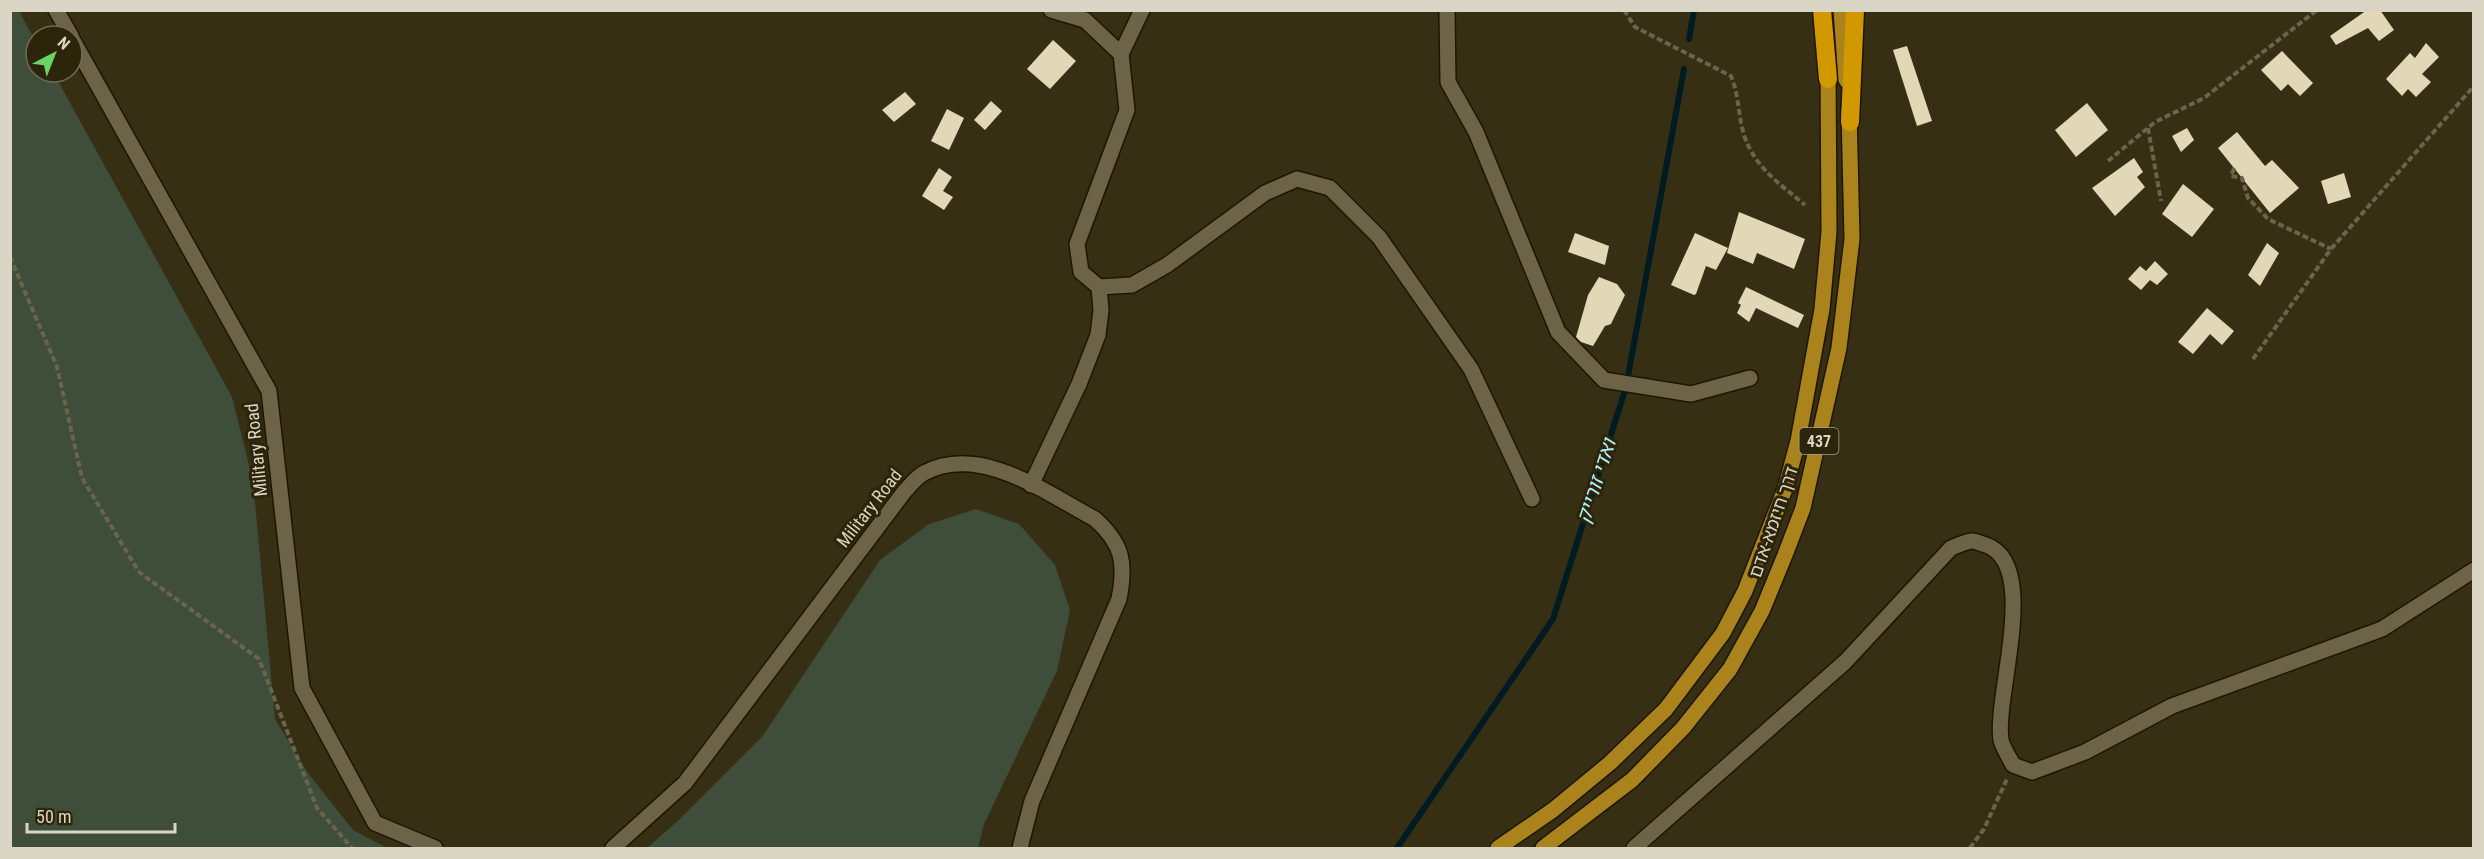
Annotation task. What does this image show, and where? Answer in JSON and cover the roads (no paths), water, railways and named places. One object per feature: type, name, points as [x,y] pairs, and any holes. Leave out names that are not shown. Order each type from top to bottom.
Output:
[{"type":"highway","points":[[1824,10],[1828,79]]},
{"type":"highway","points":[[1850,122],[1855,10]]},
{"type":"main road","name":"437","points":[[1841,10],[1850,122]]},
{"type":"main road","name":"דרך חיזמא-אדם","points":[[1498,849],[1553,810],[1610,763],[1666,709],[1723,633],[1745,591],[1785,489],[1798,441],[1822,309],[1829,232],[1828,79]]},
{"type":"main road","name":"דרך חיזמא-אדם","points":[[1543,849],[1632,780],[1683,728],[1730,669],[1762,611],[1803,508],[1839,348],[1852,239],[1850,122]]},
{"type":"street","name":"Military Road","points":[[56,10],[64,24]]},
{"type":"street","points":[[1051,10],[1085,20],[1121,54]]},
{"type":"street","points":[[1142,10],[1121,54],[1126,110],[1077,244],[1081,272],[1099,287],[1132,285],[1167,266],[1265,193],[1297,179],[1330,188],[1378,237],[1471,369],[1532,499]]},
{"type":"street","points":[[1447,10],[1448,82],[1476,132],[1558,332],[1604,380],[1691,394],[1750,378]]},
{"type":"street","name":"Military Road","points":[[84,60],[269,391],[302,688],[375,823],[435,849]]},
{"type":"street","points":[[1031,485],[1079,384],[1098,336],[1101,310],[1099,287]]},
{"type":"street","name":"Military Road","points":[[613,849],[685,783],[904,492],[922,474],[944,465],[969,462],[995,468],[1095,519],[1108,531],[1118,546],[1123,564],[1119,599],[1032,801],[1020,849]]},
{"type":"street","points":[[1634,849],[1845,662],[1951,548],[1973,540],[1991,547],[2007,563],[2013,594],[2012,628],[2002,706],[2001,740],[2013,765],[2032,772],[2085,752],[2172,706],[2382,629],[2474,570]]},
{"type":"waterway","name":"ואדי זורייק","points":[[1689,39],[1694,10]]},
{"type":"waterway","name":"ואדי זורייק","points":[[1397,848],[1553,619],[1626,387],[1684,69]]}]
